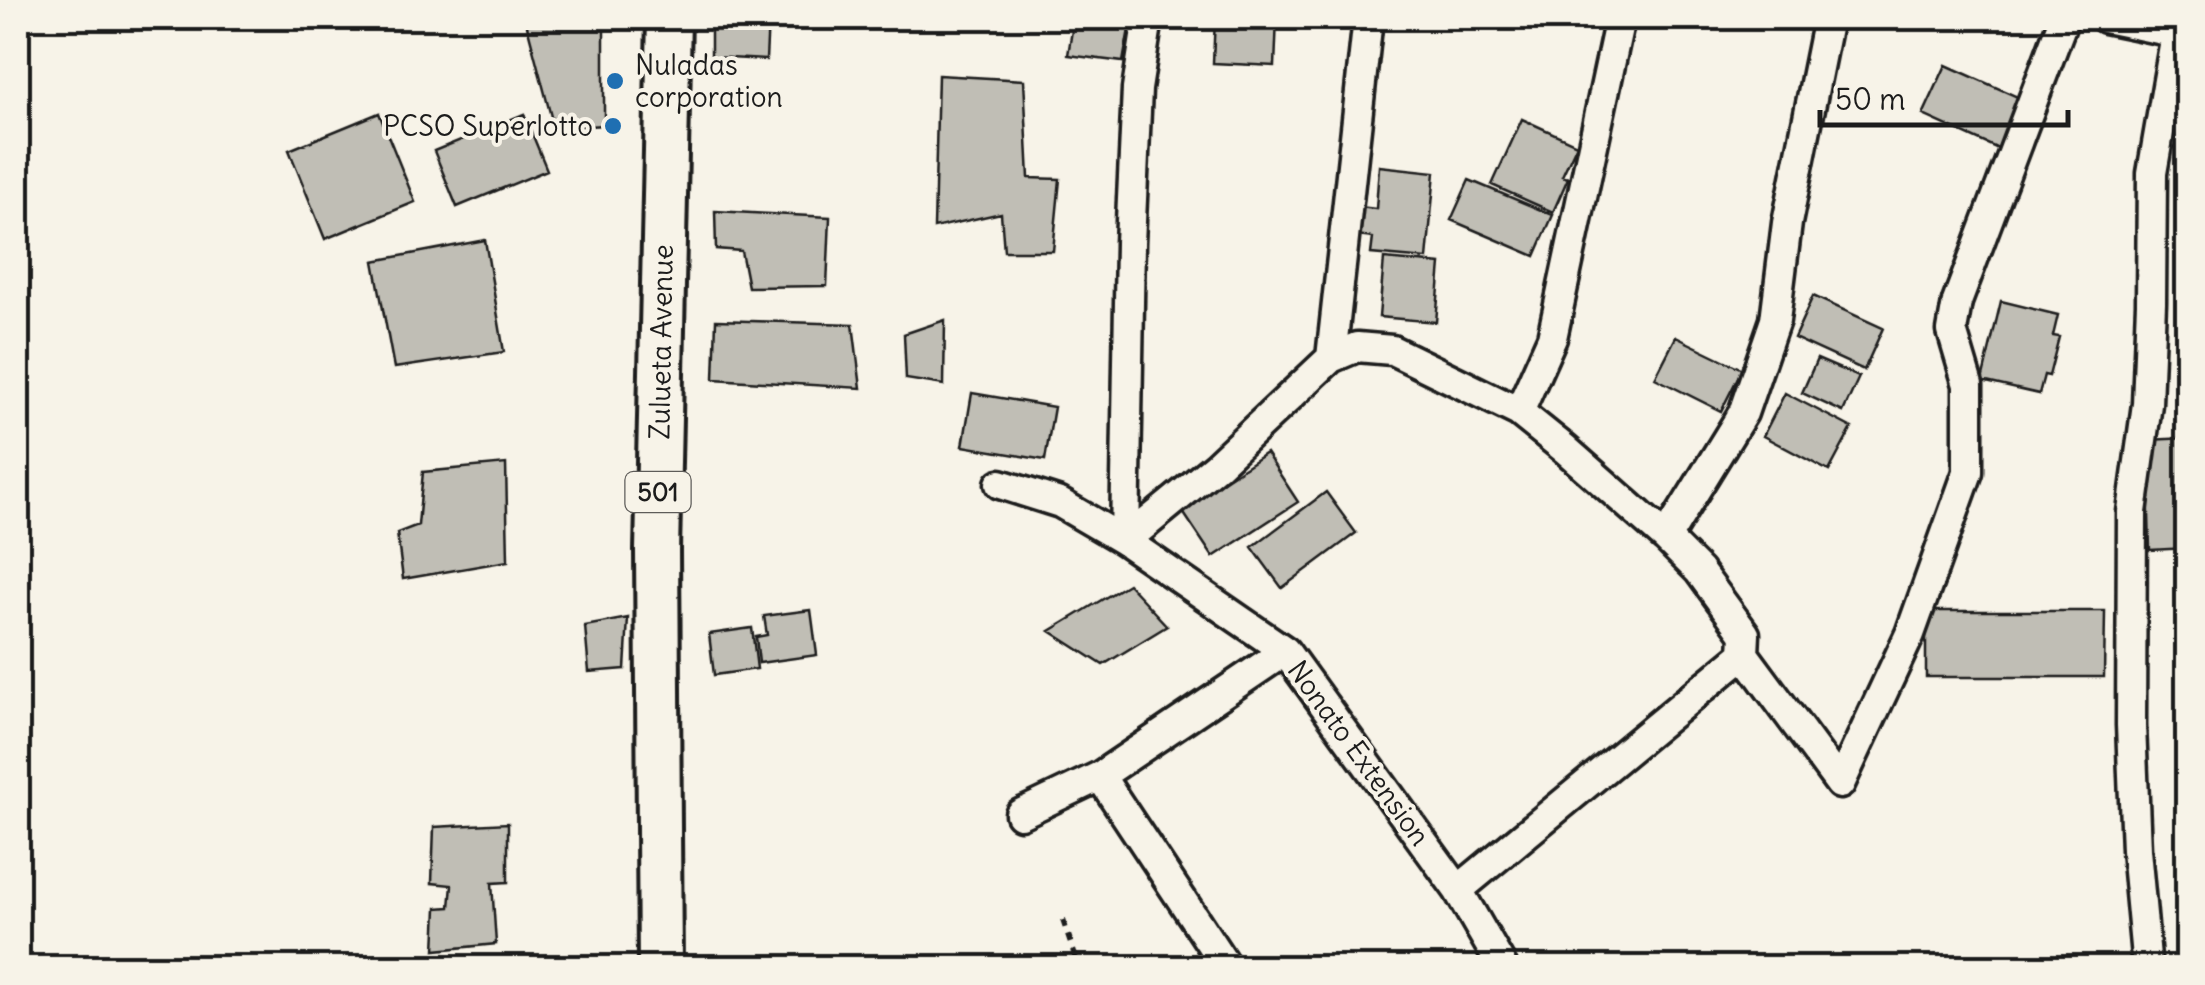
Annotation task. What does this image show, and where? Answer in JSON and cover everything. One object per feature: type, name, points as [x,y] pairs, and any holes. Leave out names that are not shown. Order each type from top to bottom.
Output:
[{"type":"main road","name":"Zulueta Avenue","points":[[660,968],[657,551],[669,18]]},
{"type":"street","points":[[1126,541],[1130,224],[1137,89],[1148,18]]},
{"type":"street","points":[[1330,358],[1368,18]]},
{"type":"street","points":[[1519,412],[1552,338],[1620,18]]},
{"type":"street","points":[[1666,538],[1743,413],[1775,320],[1787,223],[1828,18]]},
{"type":"street","points":[[1126,541],[1216,466],[1330,358],[1357,347],[1392,350],[1519,412],[1666,538],[1700,571],[1745,634],[1744,654],[1840,784],[1910,634],[1968,472],[1968,385],[1952,331],[1957,302],[2064,18]]},
{"type":"street","points":[[2105,18],[2182,34],[2152,174],[2148,388],[2132,512],[2131,725],[2136,850],[2147,968]]},
{"type":"street","name":"Nonato Extension","points":[[1000,484],[1060,503],[1126,541],[1285,651],[1458,890],[1503,968]]},
{"type":"street","points":[[1020,814],[1100,776],[1285,651]]},
{"type":"street","points":[[1458,890],[1744,654]]},
{"type":"street","points":[[1100,776],[1227,968]]},
{"type":"path","points":[[1063,920],[1078,968]]},
{"type":"building","points":[[525,18],[604,18],[604,125],[554,128]]},
{"type":"building","points":[[711,18],[768,18],[766,60],[711,57]]},
{"type":"building","points":[[1074,18],[1131,18],[1123,62],[1068,55]]},
{"type":"building","points":[[1215,18],[1277,18],[1275,66],[1213,63]]},
{"type":"building","points":[[1946,65],[2029,102],[2005,152],[1923,115]]},
{"type":"building","points":[[938,75],[1024,80],[1029,178],[1060,179],[1053,251],[1004,251],[1001,213],[934,228]]},
{"type":"building","points":[[379,113],[415,202],[325,239],[289,150]]},
{"type":"building","points":[[524,114],[547,170],[457,207],[434,151]]},
{"type":"building","points":[[1522,119],[1577,144],[1562,176],[1568,178],[1553,212],[1492,185]]},
{"type":"building","points":[[1379,166],[1435,172],[1427,259],[1371,254],[1373,238],[1356,236],[1359,207],[1376,209]]},
{"type":"building","points":[[1469,180],[1553,215],[1535,256],[1451,220]]},
{"type":"building","points":[[715,211],[830,217],[827,286],[748,287],[741,251],[716,249]]},
{"type":"building","points":[[485,240],[504,352],[394,368],[374,261]]},
{"type":"building","points":[[1384,259],[1441,264],[1436,322],[1379,317]]},
{"type":"building","points":[[1813,296],[1883,328],[1864,370],[1794,338]]},
{"type":"building","points":[[2001,301],[2058,315],[2053,336],[2059,337],[2049,376],[2044,375],[2039,394],[1982,381]]},
{"type":"building","points":[[716,320],[853,324],[861,388],[714,379]]},
{"type":"building","points":[[945,320],[944,385],[906,379],[904,334]]},
{"type":"building","points":[[1676,337],[1742,369],[1721,411],[1655,378]]},
{"type":"building","points":[[1817,359],[1859,377],[1843,412],[1802,393]]},
{"type":"building","points":[[972,393],[1054,407],[1045,460],[963,446]]},
{"type":"building","points":[[1785,393],[1852,428],[1829,471],[1763,436]]},
{"type":"building","points":[[2188,438],[2188,548],[2150,550],[2147,440]]},
{"type":"building","points":[[1266,453],[1298,502],[1213,557],[1181,509]]},
{"type":"building","points":[[506,464],[508,561],[403,579],[397,533],[418,525],[423,472]]},
{"type":"building","points":[[1326,492],[1356,533],[1282,588],[1252,547]]},
{"type":"building","points":[[1128,584],[1167,626],[1103,665],[1050,631]]},
{"type":"building","points":[[811,610],[817,655],[759,663],[756,637],[767,635],[764,616]]},
{"type":"building","points":[[1926,611],[2105,611],[2104,677],[1926,677]]},
{"type":"building","points":[[628,618],[625,669],[589,672],[585,626]]},
{"type":"building","points":[[752,628],[757,669],[714,675],[709,634]]},
{"type":"building","points":[[508,823],[508,882],[492,883],[496,944],[435,950],[437,908],[450,907],[452,885],[432,883],[434,827]]},
{"type":"place","name":"Nuladas corporation","points":[[615,81]]},
{"type":"place","name":"PCSO Superlotto","points":[[613,126]]}]
